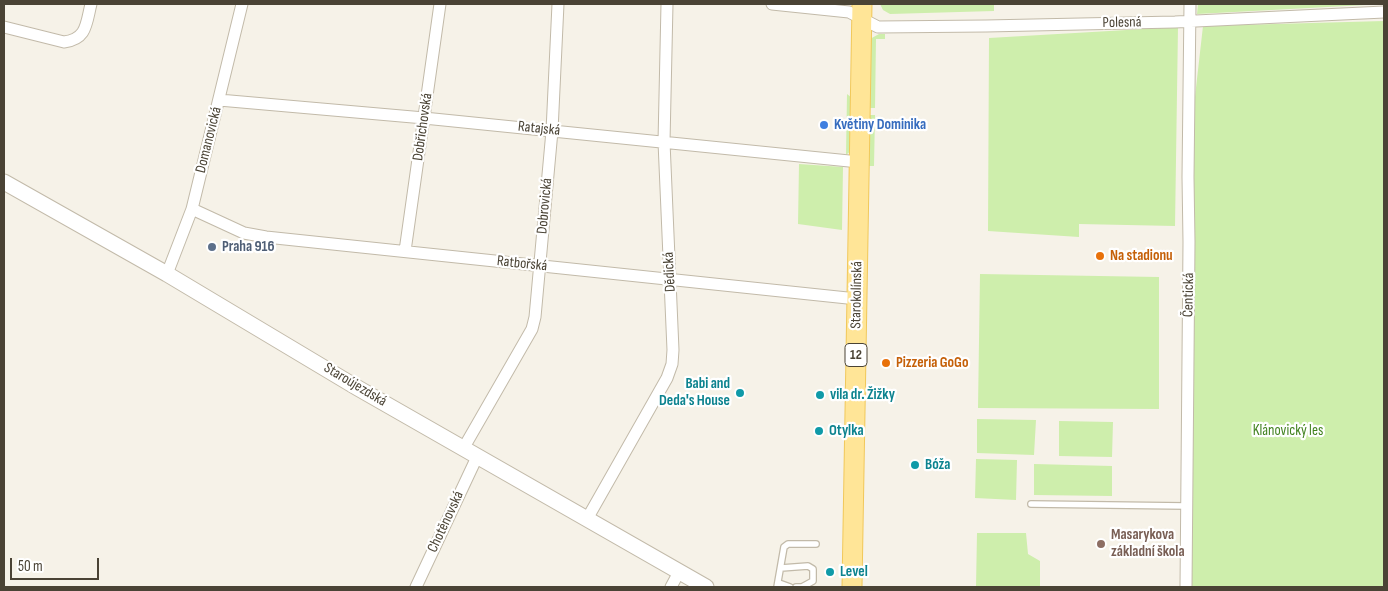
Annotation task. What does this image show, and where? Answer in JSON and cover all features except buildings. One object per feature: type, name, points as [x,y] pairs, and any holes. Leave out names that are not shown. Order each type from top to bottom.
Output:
[{"type":"main road","name":"Starokolínská","points":[[852,587],[862,11]]},
{"type":"street","points":[[4,27],[64,42],[73,41],[84,32],[91,4]]},
{"type":"street","name":"Domanovická","points":[[167,274],[192,209],[242,4]]},
{"type":"street","name":"Dobřichovská","points":[[405,251],[440,4]]},
{"type":"street","name":"Dobrovická","points":[[463,449],[532,329],[540,266],[552,131],[558,4]]},
{"type":"street","name":"Dědická","points":[[587,519],[667,378],[672,364],[673,350],[664,142],[667,4]]},
{"type":"street","name":"Polesná","points":[[772,4],[849,12],[862,11],[878,27],[1190,21],[1384,12]]},
{"type":"street","name":"Čentická","points":[[1186,587],[1190,4]]},
{"type":"street","name":"Ratajská","points":[[219,100],[424,118],[859,162]]},
{"type":"street","name":"Staroújezdská","points":[[4,182],[167,274],[463,449],[706,587]]},
{"type":"street","name":"Ratbořská","points":[[192,209],[244,233],[857,299]]},
{"type":"street","name":"Chotěnovská","points":[[416,587],[477,457]]},
{"type":"street","points":[[671,587],[680,572]]},
{"type":"lane","points":[[1031,504],[1186,506]]},
{"type":"lane","points":[[790,587],[778,585],[784,547],[788,544],[816,544]]},
{"type":"lane","points":[[781,568],[808,566],[813,569],[813,581],[802,587],[796,587]]},
{"type":"green space","points":[[880,4],[994,4],[994,11],[890,14],[883,10]]},
{"type":"green space","points":[[1198,4],[1384,4],[1197,14]]},
{"type":"green space","name":"Klánovický les","points":[[1384,21],[1384,587],[1191,587],[1193,114],[1203,26]]},
{"type":"green space","points":[[1178,27],[1175,226],[1079,224],[1079,237],[988,231],[989,38]]},
{"type":"green space","points":[[879,34],[885,34],[885,39],[876,39],[875,108],[870,108],[867,105],[870,39]]},
{"type":"green space","points":[[847,94],[852,98],[853,149],[846,155]]},
{"type":"green space","points":[[875,115],[874,166],[866,166],[867,116]]},
{"type":"green space","points":[[799,164],[843,167],[842,230],[798,224]]},
{"type":"green space","points":[[980,274],[1159,277],[1159,409],[978,408]]},
{"type":"green space","points":[[977,419],[1036,420],[1034,455],[977,453]]},
{"type":"green space","points":[[1059,421],[1113,422],[1112,457],[1059,456]]},
{"type":"green space","points":[[976,459],[1017,460],[1016,500],[975,498]]},
{"type":"green space","points":[[1034,464],[1112,466],[1112,496],[1034,495]]},
{"type":"green space","points":[[977,533],[1026,533],[1028,554],[1040,561],[1040,587],[976,587]]},
{"type":"place","name":"Květiny Dominika","points":[[824,125]]},
{"type":"place","name":"Praha 916","points":[[212,247]]},
{"type":"place","name":"Na stadionu","points":[[1100,256]]},
{"type":"place","name":"Pizzeria GoGo","points":[[886,363]]},
{"type":"place","name":"Babi and Deda's House","points":[[740,393]]},
{"type":"place","name":"vila dr. Žižky","points":[[820,395]]},
{"type":"place","name":"Otylka","points":[[819,431]]},
{"type":"place","name":"Bóža","points":[[915,465]]},
{"type":"place","name":"Masarykova základní škola","points":[[1101,544]]},
{"type":"place","name":"Level","points":[[830,572]]}]
